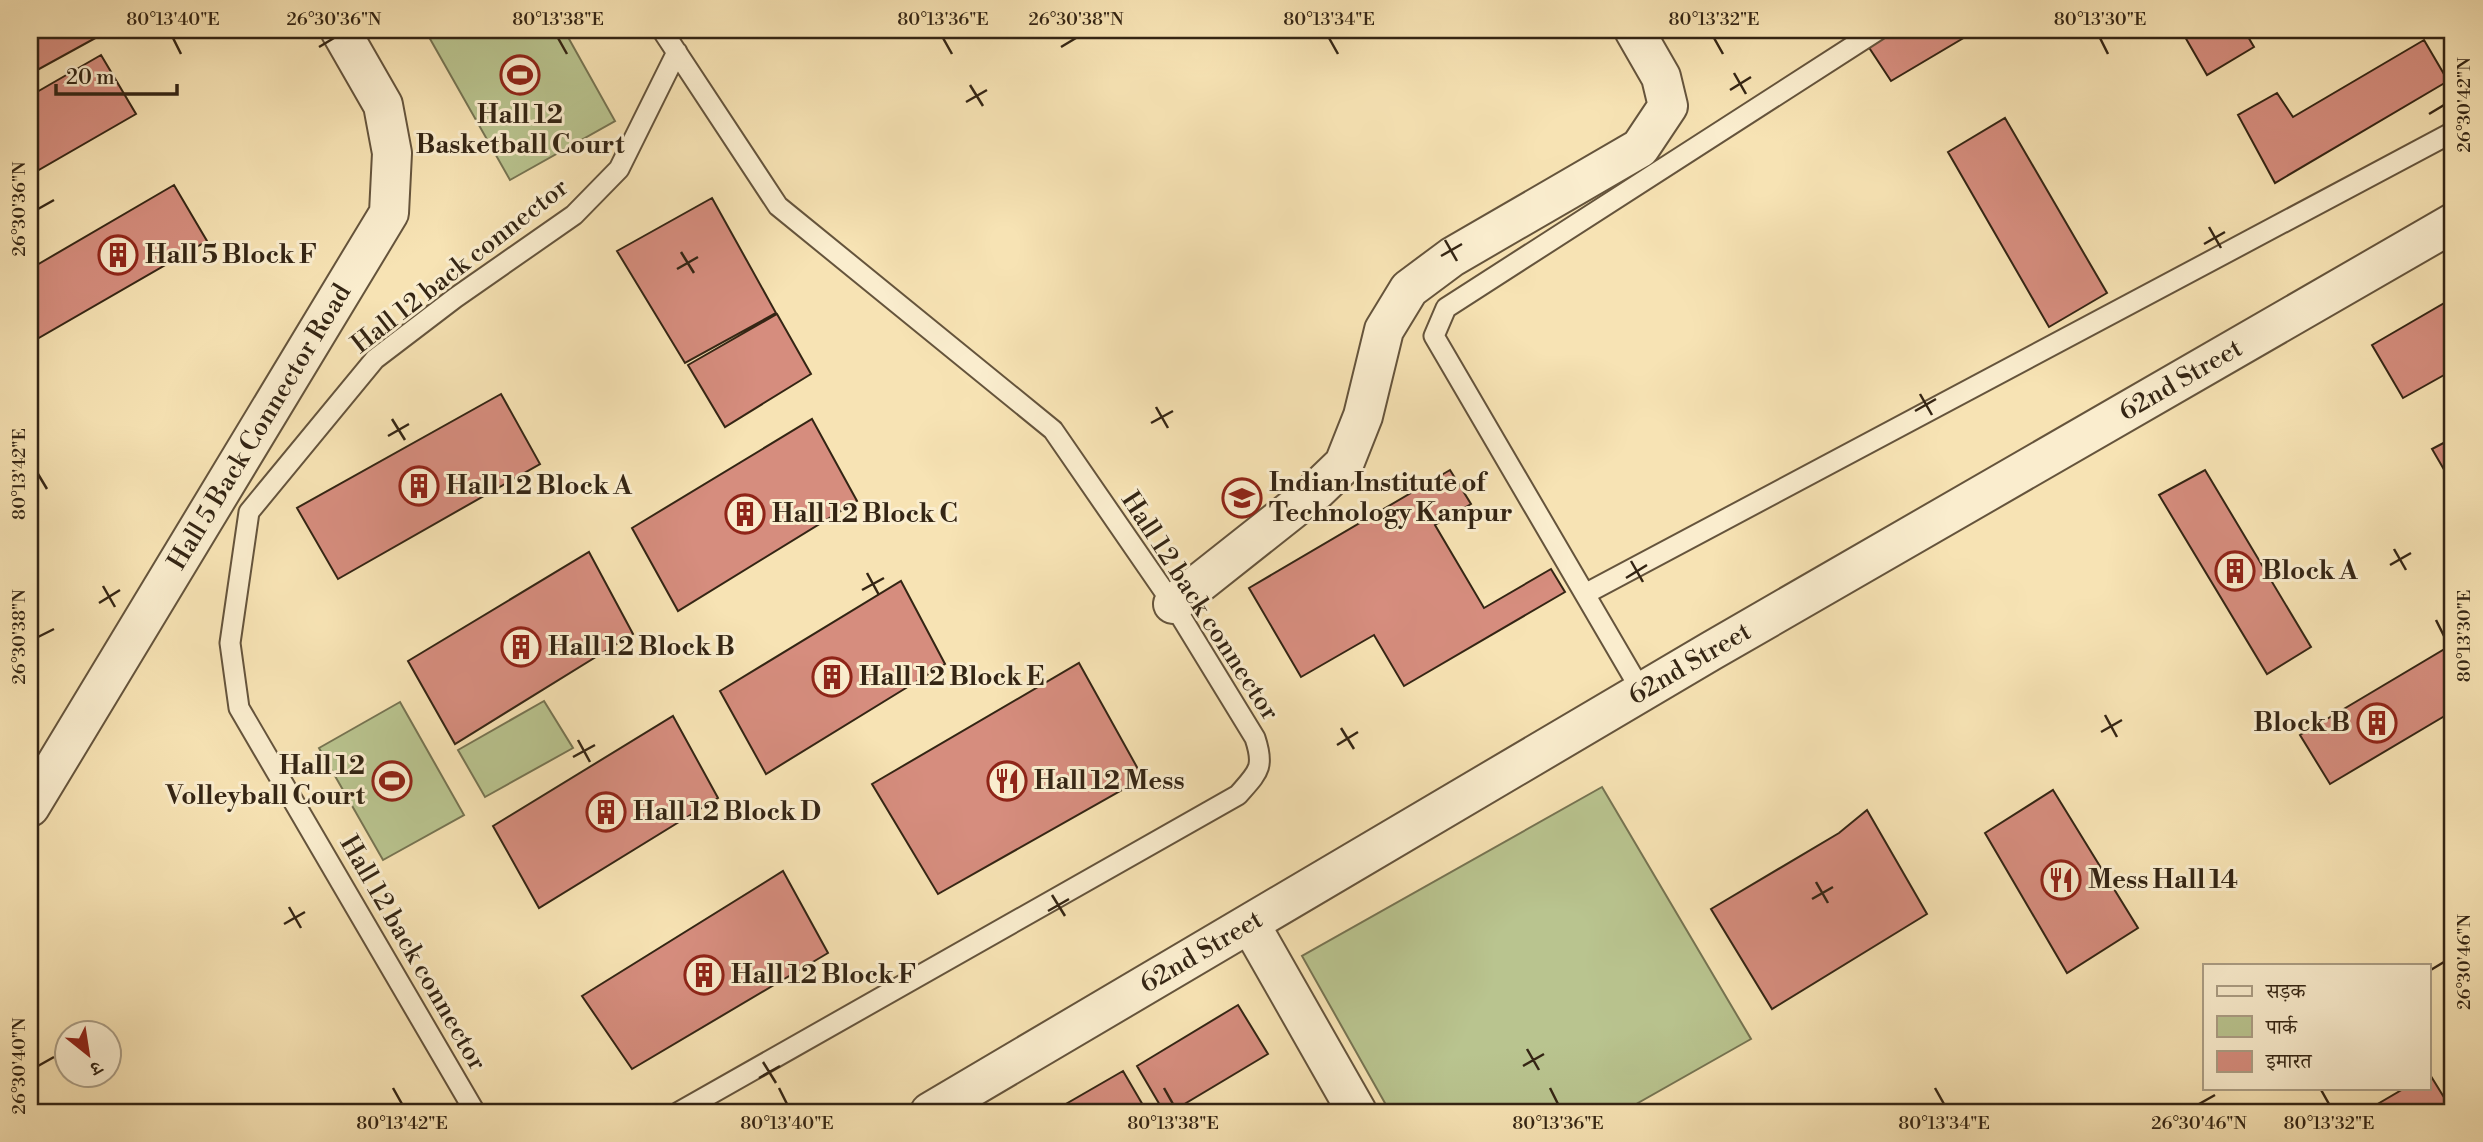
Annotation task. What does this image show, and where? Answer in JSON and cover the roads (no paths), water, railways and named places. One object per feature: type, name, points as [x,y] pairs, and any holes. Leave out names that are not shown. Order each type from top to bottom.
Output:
[{"type":"street","name":"Hall 5 Back Connector Road","points":[[30,807],[389,213],[392,153],[383,105],[340,30]]},
{"type":"street","points":[[1173,604],[1317,490],[1344,464],[1363,416],[1384,330],[1409,289],[1452,257],[1640,148],[1668,106],[1661,77],[1634,30]]},
{"type":"street","name":"62nd Street","points":[[930,1112],[1642,692],[2453,223]]},
{"type":"street","points":[[1250,924],[1357,1112]]},
{"type":"lane","name":"Hall 12 back connector","points":[[662,30],[778,206],[1053,430],[1173,604],[1255,738],[1261,758],[1259,771],[1238,795],[679,1112]]},
{"type":"lane","points":[[1642,692],[1434,336],[1446,308],[1878,30]]},
{"type":"lane","name":"Hall 12 back connector","points":[[475,1112],[239,708],[229,643],[249,512],[375,359],[455,298],[574,215],[619,169],[677,52]]},
{"type":"lane","points":[[1585,594],[2453,132]]},
{"type":"place","name":"Hall 12 Basketball Court","points":[[520,75]]},
{"type":"place","name":"Hall 5 Block F","points":[[118,255]]},
{"type":"place","name":"Hall 12 Block A","points":[[419,486]]},
{"type":"place","name":"Indian Institute of Technology Kanpur","points":[[1242,498]]},
{"type":"place","name":"Hall 12 Block C","points":[[745,514]]},
{"type":"place","name":"Block A","points":[[2235,571]]},
{"type":"place","name":"Hall 12 Block B","points":[[521,647]]},
{"type":"place","name":"Hall 12 Block E","points":[[832,677]]},
{"type":"place","name":"Block B","points":[[2377,723]]},
{"type":"place","name":"Hall 12 Volleyball Court","points":[[392,781]]},
{"type":"place","name":"Hall 12 Mess","points":[[1007,781]]},
{"type":"place","name":"Hall 12 Block D","points":[[606,812]]},
{"type":"place","name":"Mess Hall 14","points":[[2061,880]]},
{"type":"place","name":"Hall 12 Block F","points":[[704,975]]}]
